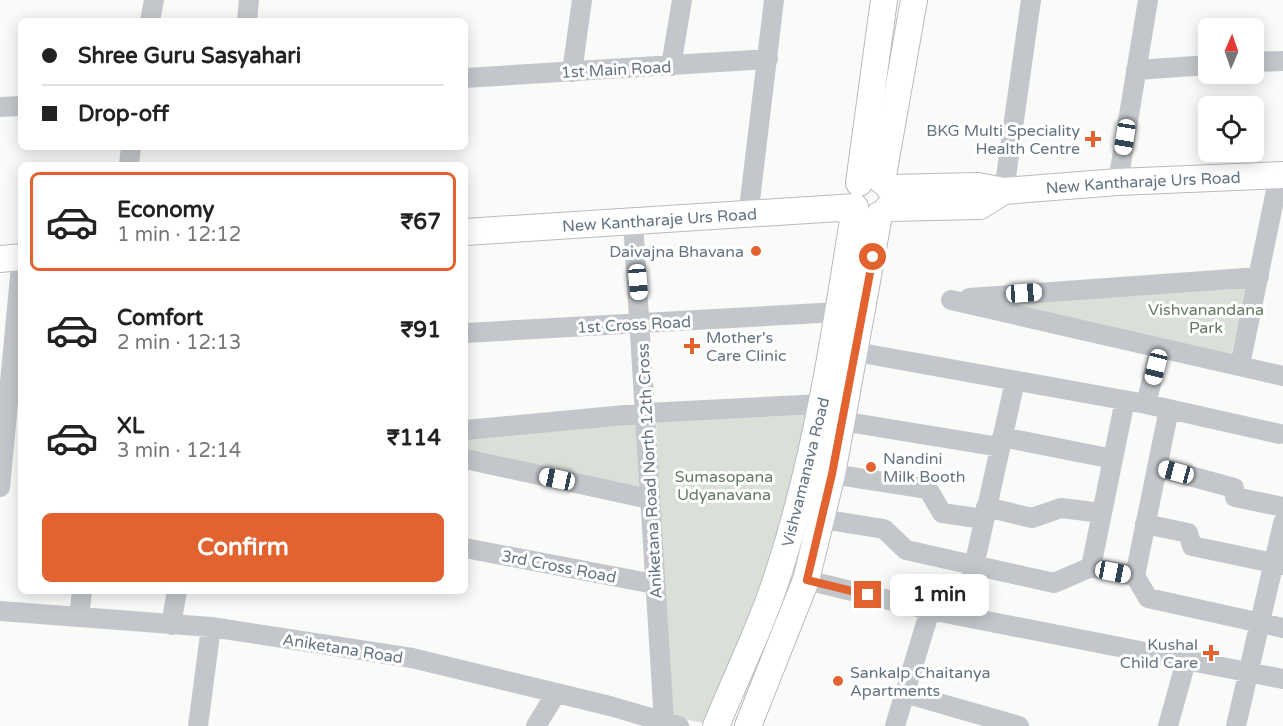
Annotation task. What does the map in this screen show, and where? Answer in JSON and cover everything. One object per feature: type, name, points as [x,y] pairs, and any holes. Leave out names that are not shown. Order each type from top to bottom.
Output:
[{"type":"main road","name":"Vishvamanava Road","points":[[716,726],[781,567],[832,412],[856,352],[872,197],[884,0]]},
{"type":"main road","name":"Vishvamanava Road","points":[[748,726],[807,580],[822,519],[832,474],[832,412],[838,312],[872,197],[914,0]]},
{"type":"main road","name":"New Kantharaje Urs Road","points":[[468,232],[633,220],[978,186],[1004,191],[1118,182],[1281,176]]},
{"type":"main road","name":"New Kantharaje Urs Road","points":[[468,219],[750,200],[872,197]]},
{"type":"main road","points":[[0,246],[18,245]]},
{"type":"main road","points":[[0,258],[18,257]]},
{"type":"street","points":[[151,18],[154,0]]},
{"type":"street","points":[[248,18],[249,0]]},
{"type":"street","points":[[572,72],[582,0]]},
{"type":"street","points":[[671,66],[682,0]]},
{"type":"street","points":[[750,200],[774,0]]},
{"type":"street","points":[[1004,191],[1031,0]]},
{"type":"street","points":[[1118,182],[1148,0]]},
{"type":"street","name":"1st Main Road","points":[[468,78],[768,59]]},
{"type":"street","points":[[1264,62],[1283,61]]},
{"type":"street","points":[[1136,70],[1198,66]]},
{"type":"street","points":[[0,107],[18,106]]},
{"type":"street","points":[[1240,365],[1281,176]]},
{"type":"street","name":"Aniketana Road North 12th Cross","points":[[633,220],[641,323],[654,584],[671,724]]},
{"type":"street","points":[[1258,277],[951,300],[1283,376]]},
{"type":"street","points":[[0,488],[18,298]]},
{"type":"street","name":"1st Cross Road","points":[[468,333],[838,312]]},
{"type":"street","points":[[1146,404],[1160,348]]},
{"type":"street","points":[[856,352],[1125,400],[1282,431]]},
{"type":"street","points":[[963,616],[1015,381]]},
{"type":"street","points":[[1091,567],[1125,400]]},
{"type":"street","points":[[1169,409],[1134,576],[1148,598],[1283,628]]},
{"type":"street","points":[[468,430],[646,413],[832,412],[1113,459]]},
{"type":"street","points":[[468,460],[649,499]]},
{"type":"street","points":[[1157,467],[1234,488],[1235,497],[1283,507]]},
{"type":"street","points":[[832,474],[928,489],[942,513],[985,513],[1032,518],[1061,508],[1102,513]]},
{"type":"street","points":[[822,519],[884,529],[906,550],[1054,583],[1091,567],[1134,576]]},
{"type":"street","points":[[1236,726],[1261,622],[1278,564],[1283,523]]},
{"type":"street","points":[[1145,524],[1188,533],[1192,546],[1278,564]]},
{"type":"street","name":"3rd Cross Road","points":[[468,549],[654,584]]},
{"type":"street","points":[[807,580],[930,610],[1283,679]]},
{"type":"street","points":[[79,617],[82,594]]},
{"type":"street","points":[[171,625],[176,594]]},
{"type":"street","points":[[895,726],[930,610]]},
{"type":"street","name":"Aniketana Road","points":[[0,611],[211,627],[412,658],[555,695],[610,706],[671,724]]},
{"type":"street","points":[[198,726],[211,627]]},
{"type":"street","points":[[1168,726],[1186,661]]},
{"type":"street","points":[[904,693],[1019,726]]},
{"type":"street","points":[[536,726],[555,695]]},
{"type":"green space","name":"Vishvanandana Park","points":[[1248,285],[1231,356],[993,302]]},
{"type":"green space","name":"Sumasopana Udyanavana","points":[[806,415],[774,563],[707,724],[670,716],[656,422]]},
{"type":"green space","points":[[641,417],[644,493],[468,454],[468,436]]},
{"type":"place","name":"BKG Multi Speciality Health Centre","points":[[1093,139]]},
{"type":"place","name":"Daivajna Bhavana","points":[[756,251]]},
{"type":"place","name":"Mother's Care Clinic","points":[[692,346]]},
{"type":"place","name":"Nandini Milk Booth","points":[[871,467]]},
{"type":"place","name":"Kushal Child Care","points":[[1211,653]]},
{"type":"place","name":"Sankalp Chaitanya Apartments","points":[[838,681]]},
{"type":"route","points":[[868,595],[807,580],[832,474],[873,257]]}]
